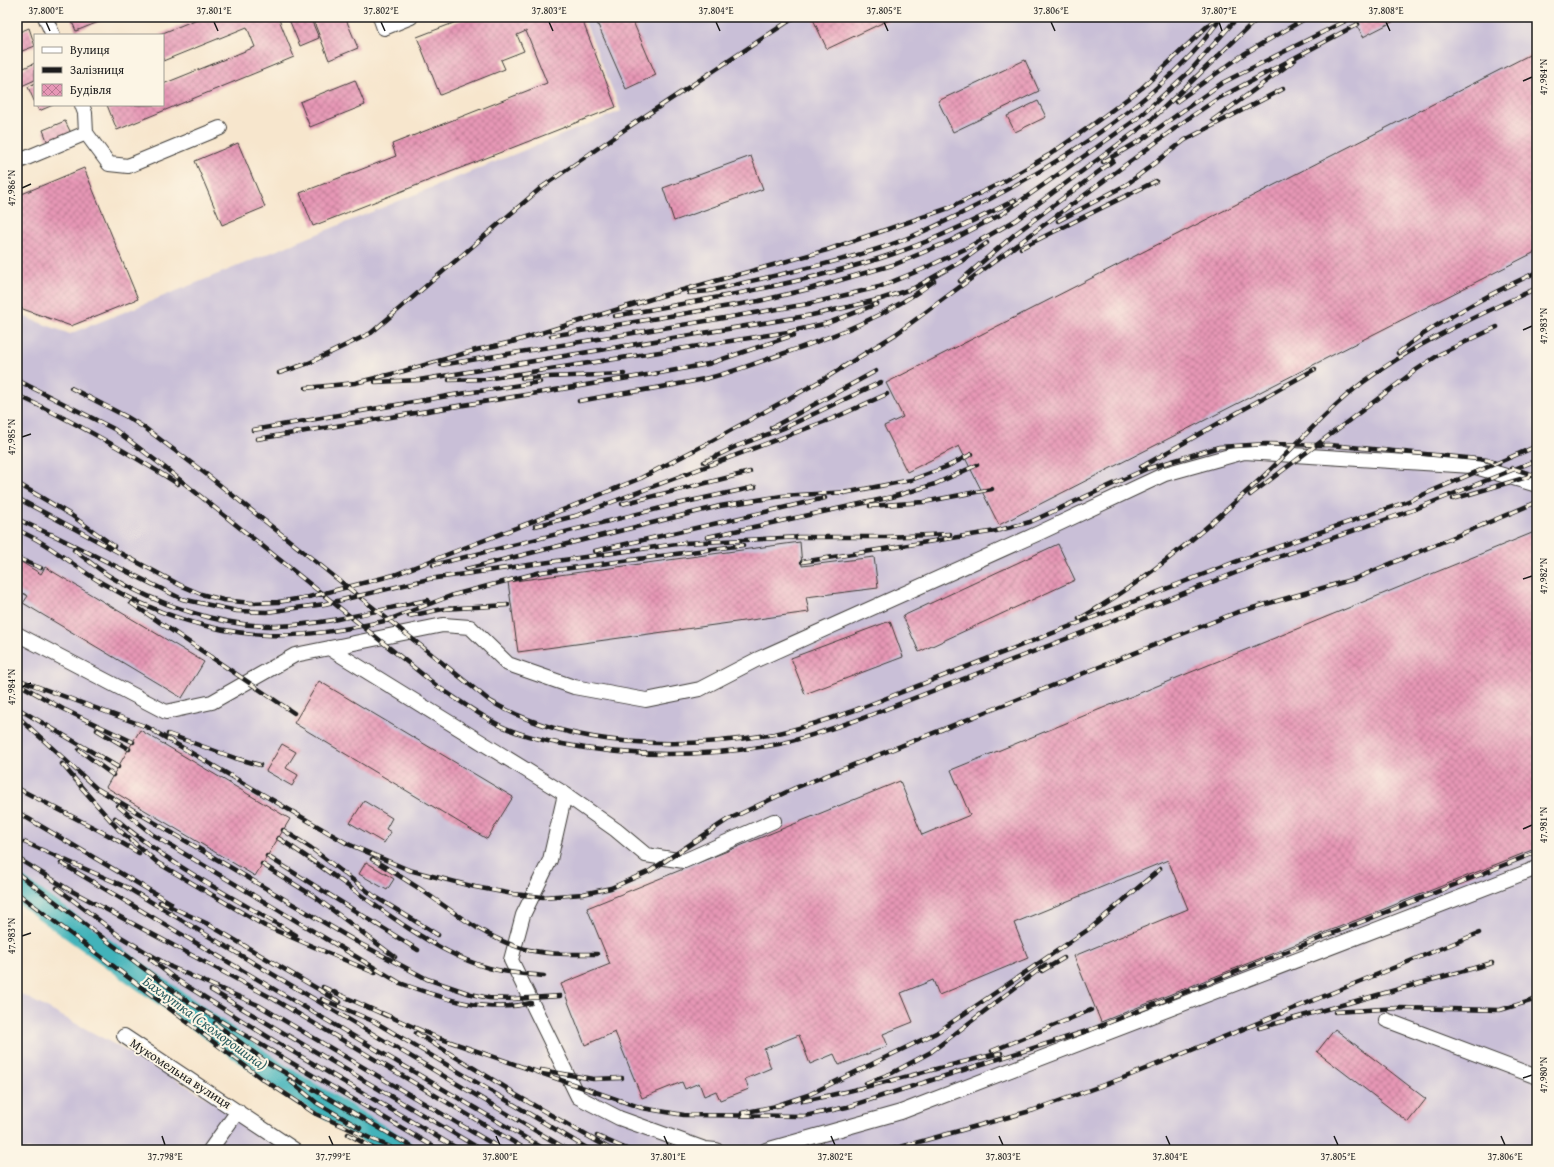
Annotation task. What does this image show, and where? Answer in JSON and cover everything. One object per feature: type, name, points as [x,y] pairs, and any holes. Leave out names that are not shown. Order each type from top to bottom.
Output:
[{"type":"street","points":[[45,17],[53,34]]},
{"type":"street","points":[[380,17],[384,28],[411,17]]},
{"type":"street","points":[[82,106],[86,128],[108,164],[128,166],[220,128]]},
{"type":"street","points":[[17,162],[86,128]]},
{"type":"street","points":[[17,634],[166,712],[212,702],[295,655],[443,625],[470,627],[508,664],[574,687],[646,700],[700,689],[756,660],[1039,534],[1164,474],[1244,452],[1472,466],[1537,484]]},
{"type":"street","points":[[329,648],[565,794],[616,830],[646,855],[684,861],[774,821]]},
{"type":"street","points":[[565,794],[550,860],[523,915],[511,960],[578,1097],[619,1118],[705,1149],[716,1150]]},
{"type":"street","points":[[766,1150],[901,1112],[1537,868]]},
{"type":"street","points":[[1386,1020],[1537,1077]]},
{"type":"street","name":"Мукомельна вулиця","points":[[124,1036],[295,1150]]},
{"type":"street","points":[[210,1150],[238,1111]]},
{"type":"shaded area","points":[[583,17],[1537,17],[1537,1150],[377,1150],[17,902],[17,314],[70,334],[621,111]]},
{"type":"shaded area","points":[[17,992],[112,1043],[299,1150],[17,1150]]},
{"type":"building","points":[[70,17],[111,17],[76,31]]},
{"type":"building","points":[[202,17],[278,17],[294,57],[117,130],[107,106],[164,106],[164,84],[255,47],[247,27],[164,61],[164,34],[160,34]]},
{"type":"building","points":[[288,17],[310,17],[319,38],[300,46]]},
{"type":"building","points":[[312,17],[345,17],[358,48],[329,60]]},
{"type":"building","points":[[469,17],[581,17],[616,107],[313,226],[300,193],[396,156],[392,144],[547,83],[526,31],[517,35],[524,51],[501,60],[505,69],[440,95],[417,37]]},
{"type":"building","points":[[631,17],[656,75],[626,89],[595,18]]},
{"type":"building","points":[[812,17],[895,17],[827,49]]},
{"type":"building","points":[[1353,17],[1402,17],[1363,37]]},
{"type":"building","points":[[29,28],[34,46],[17,53],[17,33]]},
{"type":"building","points":[[1537,51],[1537,251],[999,525],[959,446],[907,472],[884,426],[903,417],[886,383]]},
{"type":"building","points":[[1025,60],[1039,91],[953,132],[938,101]]},
{"type":"building","points":[[34,63],[34,80],[17,88],[17,71]]},
{"type":"building","points":[[355,80],[365,105],[310,127],[300,102]]},
{"type":"building","points":[[34,84],[34,101],[28,87]]},
{"type":"building","points":[[1038,101],[1046,117],[1015,132],[1007,116]]},
{"type":"building","points":[[36,106],[51,106],[39,111]]},
{"type":"building","points":[[65,121],[71,133],[48,143],[43,130]]},
{"type":"building","points":[[238,143],[265,207],[222,225],[195,161]]},
{"type":"building","points":[[751,156],[763,189],[674,221],[663,188]]},
{"type":"building","points":[[84,168],[138,299],[71,326],[17,307],[17,196]]},
{"type":"building","points":[[1537,531],[1537,848],[1101,1022],[1074,956],[1188,909],[1168,860],[1014,923],[1028,958],[939,995],[933,980],[901,993],[913,1022],[883,1034],[888,1046],[839,1065],[834,1054],[810,1064],[799,1035],[764,1049],[771,1068],[745,1079],[749,1089],[720,1100],[716,1091],[704,1096],[699,1083],[685,1089],[682,1082],[642,1098],[615,1032],[585,1045],[561,984],[610,964],[587,908],[900,781],[922,835],[970,815],[951,770]]},
{"type":"building","points":[[800,542],[802,566],[874,557],[878,588],[806,597],[809,612],[518,652],[508,582]]},
{"type":"building","points":[[1058,544],[1075,580],[919,652],[903,616]]},
{"type":"building","points":[[18,560],[41,574],[45,567],[204,662],[182,698],[23,603],[28,596],[17,590]]},
{"type":"building","points":[[890,621],[903,657],[805,694],[791,658]]},
{"type":"building","points":[[319,681],[513,797],[487,839],[294,723]]},
{"type":"building","points":[[140,730],[290,819],[255,876],[106,787]]},
{"type":"building","points":[[282,744],[296,752],[286,768],[298,775],[292,786],[266,771]]},
{"type":"building","points":[[364,801],[392,818],[386,829],[391,832],[384,843],[350,823]]},
{"type":"building","points":[[366,862],[394,879],[387,890],[359,874]]},
{"type":"building","points":[[1335,1029],[1426,1099],[1408,1122],[1317,1052]]},
{"type":"waterway","name":"Бахмутка (Скоморошина)","points":[[17,888],[276,1074],[400,1150]]},
{"type":"railway","points":[[279,373],[309,363],[371,333],[542,187],[627,128],[795,17]]},
{"type":"railway","points":[[306,388],[355,383],[404,371],[476,350],[512,342],[661,296],[827,250],[949,208],[1001,183],[1049,155],[1096,122],[1142,88],[1217,17]]},
{"type":"railway","points":[[551,336],[759,301],[809,289],[896,264],[950,241],[1002,214],[1138,118],[1190,71],[1238,17]]},
{"type":"railway","points":[[441,365],[808,304],[879,287],[923,269],[965,249],[1016,220],[1150,121],[1259,17]]},
{"type":"railway","points":[[1176,102],[1244,54],[1308,17]]},
{"type":"railway","points":[[1103,162],[1143,139],[1222,83],[1353,17]]},
{"type":"railway","points":[[689,293],[709,291],[868,252],[915,235],[974,207],[1067,155],[1119,119],[1167,79],[1197,49],[1218,22]]},
{"type":"railway","points":[[17,498],[180,585],[201,594],[223,600],[251,603],[278,602],[309,597],[394,575],[641,478],[824,379],[896,334],[1189,118],[1219,98],[1358,24]]},
{"type":"railway","points":[[1213,120],[1295,60]]},
{"type":"railway","points":[[1058,221],[1126,185],[1185,140],[1283,89]]},
{"type":"railway","points":[[960,281],[1015,234],[1113,161]]},
{"type":"railway","points":[[1021,248],[1156,181]]},
{"type":"railway","points":[[615,316],[756,290],[859,265],[940,236],[1015,200]]},
{"type":"railway","points":[[375,382],[419,380],[812,315],[848,307],[881,299],[914,288],[962,261],[987,243]]},
{"type":"railway","points":[[1398,353],[1413,341],[1447,319],[1484,298],[1537,272]]},
{"type":"railway","points":[[579,401],[714,377],[743,368],[822,340],[861,324],[899,304],[934,281]]},
{"type":"railway","points":[[1079,619],[1105,604],[1154,570],[1200,533],[1267,473],[1313,426],[1362,383],[1403,355],[1447,331],[1537,288]]},
{"type":"railway","points":[[449,380],[486,379],[788,332],[828,323],[877,304]]},
{"type":"railway","points":[[1250,495],[1416,370],[1440,354],[1497,327]]},
{"type":"railway","points":[[660,373],[708,364],[794,335]]},
{"type":"railway","points":[[1141,467],[1315,369]]},
{"type":"railway","points":[[771,428],[876,371]]},
{"type":"railway","points":[[257,439],[665,372]]},
{"type":"railway","points":[[522,378],[624,374]]},
{"type":"railway","points":[[17,380],[114,429],[159,463],[437,686],[485,717],[508,729],[543,740],[584,748],[640,753],[695,753],[751,748],[790,742],[821,732],[863,718],[1261,563],[1413,510],[1537,460]]},
{"type":"railway","points":[[253,430],[453,395],[540,382]]},
{"type":"railway","points":[[704,462],[737,446],[784,428],[881,382]]},
{"type":"railway","points":[[71,388],[145,428],[206,474],[490,701],[522,717],[556,729],[591,737],[628,742],[702,742],[738,739],[785,732],[807,726],[861,708],[1240,560],[1406,502],[1537,446]]},
{"type":"railway","points":[[575,516],[834,418],[887,394]]},
{"type":"railway","points":[[17,395],[99,437],[178,484]]},
{"type":"railway","points":[[802,562],[996,531],[1030,522],[1146,469],[1219,447],[1266,444],[1330,445],[1488,460],[1499,464]]},
{"type":"railway","points":[[844,493],[911,480],[946,467],[972,454]]},
{"type":"railway","points":[[707,537],[892,497],[935,484],[977,465]]},
{"type":"railway","points":[[1512,468],[1537,476]]},
{"type":"railway","points":[[622,504],[750,472]]},
{"type":"railway","points":[[1453,499],[1534,475]]},
{"type":"railway","points":[[17,483],[71,515],[114,546]]},
{"type":"railway","points":[[433,565],[677,504],[755,487]]},
{"type":"railway","points":[[870,506],[924,502],[992,489]]},
{"type":"railway","points":[[466,569],[720,506],[782,496],[848,492]]},
{"type":"railway","points":[[718,523],[825,498]]},
{"type":"railway","points":[[17,679],[147,727],[348,844],[409,870],[475,887],[513,894],[543,897],[583,894],[611,888],[650,871],[727,820],[795,788],[1235,613],[1354,579],[1537,502]]},
{"type":"railway","points":[[535,526],[579,515]]},
{"type":"railway","points":[[17,519],[54,536]]},
{"type":"railway","points":[[595,551],[722,522]]},
{"type":"railway","points":[[17,530],[40,541],[91,576],[121,593],[141,603],[181,619],[202,625],[244,633],[297,635],[328,632],[389,620]]},
{"type":"railway","points":[[51,534],[182,599],[237,611],[267,612],[325,604],[429,579],[684,543],[802,537]]},
{"type":"railway","points":[[797,537],[885,537],[950,534]]},
{"type":"railway","points":[[385,621],[453,595],[541,572],[743,545]]},
{"type":"railway","points":[[74,550],[111,577],[148,596],[190,612],[233,623],[275,626],[314,623],[428,600]]},
{"type":"railway","points":[[17,558],[41,568]]},
{"type":"railway","points":[[131,603],[294,713]]},
{"type":"railway","points":[[409,616],[443,609],[508,605]]},
{"type":"railway","points":[[17,683],[63,709],[133,742]]},
{"type":"railway","points":[[17,708],[118,767]]},
{"type":"railway","points":[[17,716],[96,788],[357,942],[427,979],[471,994],[489,998],[513,999],[560,996]]},
{"type":"railway","points":[[97,730],[129,749]]},
{"type":"railway","points":[[168,734],[235,758],[260,765]]},
{"type":"railway","points":[[79,750],[113,775]]},
{"type":"railway","points":[[62,764],[85,791]]},
{"type":"railway","points":[[81,787],[119,830],[158,863],[265,926],[375,973]]},
{"type":"railway","points":[[17,788],[108,835],[139,853]]},
{"type":"railway","points":[[118,806],[153,835],[400,983],[431,994],[464,1003],[497,1007],[531,1003]]},
{"type":"railway","points":[[17,812],[171,903]]},
{"type":"railway","points":[[115,818],[157,851],[180,866],[296,935]]},
{"type":"railway","points":[[283,830],[311,848],[374,896],[438,935]]},
{"type":"railway","points":[[278,838],[375,906],[427,940],[447,951],[478,965],[496,970],[544,976]]},
{"type":"railway","points":[[24,842],[126,887],[568,1150]]},
{"type":"railway","points":[[382,1013],[436,1037],[642,1108],[684,1115],[805,1116],[847,1107],[1090,1030],[1537,852]]},
{"type":"railway","points":[[267,856],[418,950]]},
{"type":"railway","points":[[17,858],[68,889],[270,997],[527,1150]]},
{"type":"railway","points":[[372,859],[460,917],[495,938],[521,948],[539,952],[558,954],[597,954]]},
{"type":"railway","points":[[61,863],[546,1150]]},
{"type":"railway","points":[[262,864],[315,897],[395,957]]},
{"type":"railway","points":[[775,1106],[808,1095],[936,1033],[1092,927],[1160,869]]},
{"type":"railway","points":[[17,873],[187,1001],[439,1150]]},
{"type":"railway","points":[[57,888],[121,937],[171,967],[258,1005],[503,1150]]},
{"type":"railway","points":[[17,893],[261,1078],[316,1114],[390,1147]]},
{"type":"railway","points":[[160,902],[206,923],[340,1002]]},
{"type":"railway","points":[[890,1150],[1034,1110],[1123,1078],[1479,933]]},
{"type":"railway","points":[[1042,971],[1064,958]]},
{"type":"railway","points":[[150,959],[174,978],[273,1040],[460,1150]]},
{"type":"railway","points":[[1259,1028],[1492,963]]},
{"type":"railway","points":[[866,1083],[892,1073],[931,1052],[1045,965]]},
{"type":"railway","points":[[323,987],[387,1016]]},
{"type":"railway","points":[[211,990],[482,1150]]},
{"type":"railway","points":[[322,999],[375,1022],[590,1150]]},
{"type":"railway","points":[[1335,1012],[1398,1008],[1500,1010],[1537,999]]},
{"type":"railway","points":[[992,1051],[1091,1010]]},
{"type":"railway","points":[[215,1023],[265,1061],[417,1150]]},
{"type":"railway","points":[[416,1033],[513,1092]]},
{"type":"railway","points":[[803,1101],[1001,1053]]},
{"type":"railway","points":[[541,1070],[593,1079],[622,1078]]},
{"type":"railway","points":[[289,1080],[317,1103],[360,1128]]},
{"type":"railway","points":[[509,1091],[612,1150]]},
{"type":"railway","points":[[742,1113],[781,1105]]},
{"type":"railway","points":[[348,1134],[376,1150]]},
{"type":"railway","points":[[597,1136],[629,1150]]}]
